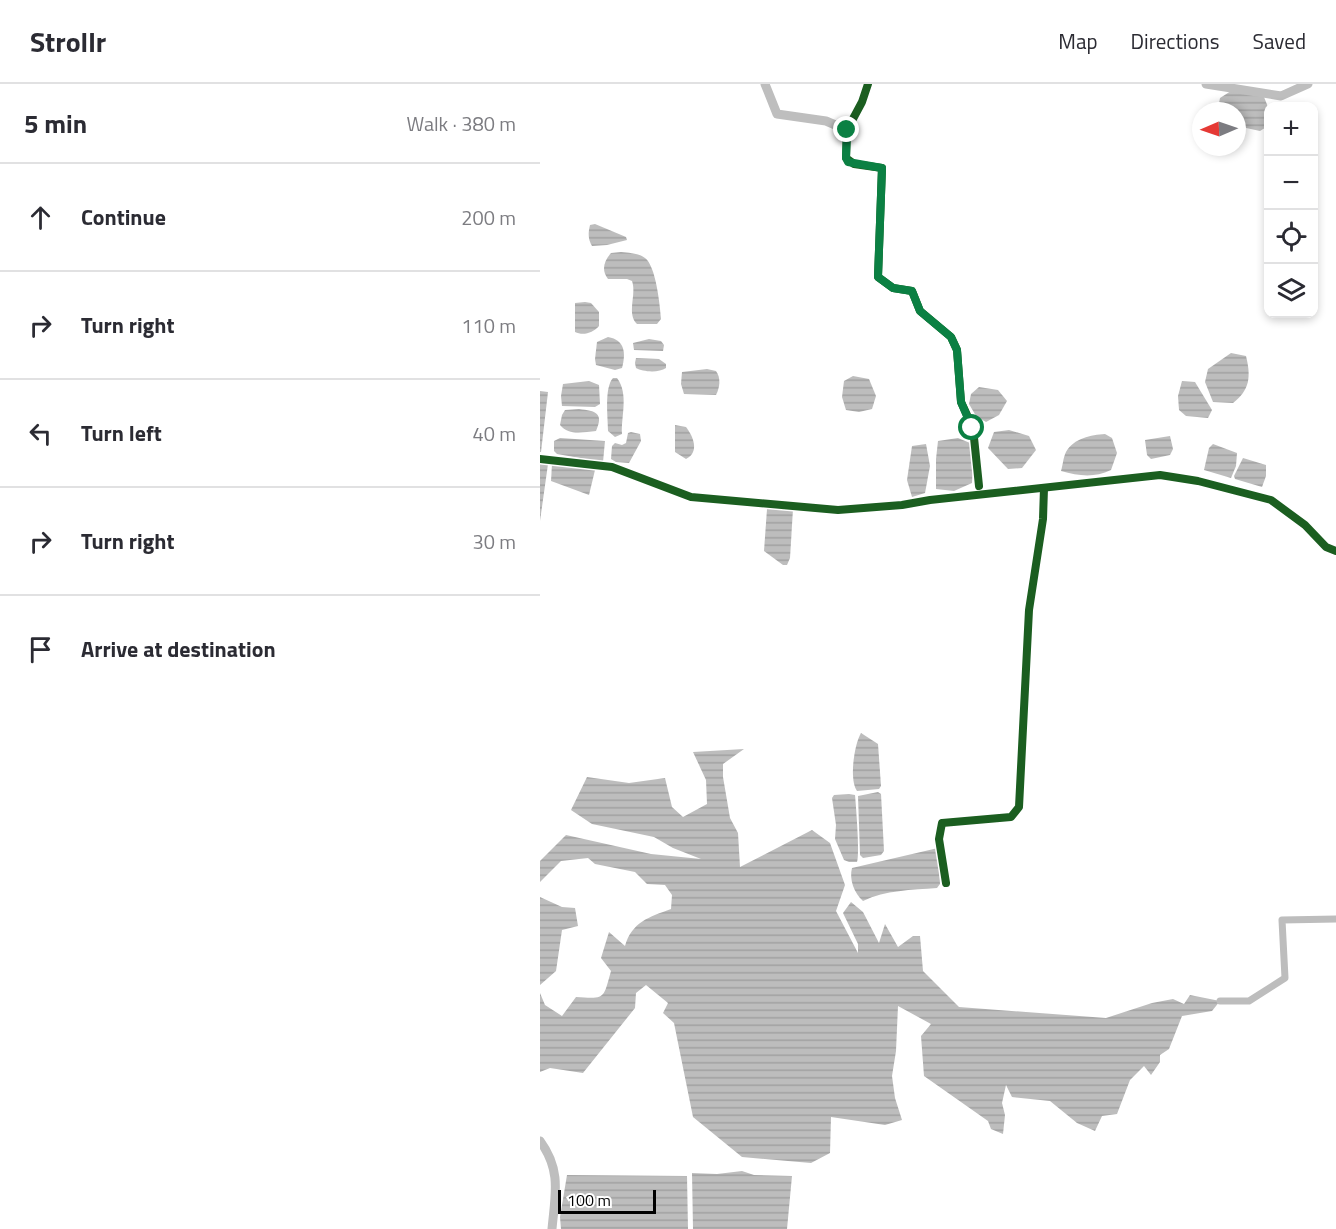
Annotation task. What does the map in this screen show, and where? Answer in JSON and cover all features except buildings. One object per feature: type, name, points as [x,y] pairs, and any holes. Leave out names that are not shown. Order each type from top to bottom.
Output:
[{"type":"street","points":[[765,84],[777,114],[826,121],[847,130]]},
{"type":"street","points":[[868,84],[862,102],[847,130],[846,158],[848,162],[882,168],[878,277],[893,288],[912,291],[920,311],[951,337],[957,350],[961,402],[972,428],[979,486]]},
{"type":"street","points":[[1206,84],[1281,96],[1308,84]]},
{"type":"street","points":[[540,459],[612,468],[691,496],[838,510],[902,505],[1160,475],[1198,481],[1271,500],[1305,525],[1326,547],[1336,551]]},
{"type":"street","points":[[946,883],[939,839],[942,823],[1011,817],[1019,807],[1029,610],[1043,519],[1044,488]]},
{"type":"street","points":[[540,1141],[548,1152],[557,1182],[552,1229]]},
{"type":"shaded area","points":[[1231,91],[1264,97],[1266,102],[1264,102],[1264,128],[1260,131],[1246,128],[1246,102],[1219,102],[1220,98]]},
{"type":"shaded area","points":[[595,224],[626,237],[627,240],[592,246],[589,231],[590,225]]},
{"type":"shaded area","points":[[611,253],[640,255],[649,262],[655,277],[660,305],[661,319],[657,324],[637,324],[634,320],[632,281],[608,279],[606,276],[605,262]]},
{"type":"shaded area","points":[[575,303],[591,303],[599,312],[599,326],[591,332],[581,334],[575,332]]},
{"type":"shaded area","points":[[608,337],[618,341],[623,348],[622,368],[615,370],[596,365],[597,342]]},
{"type":"shaded area","points":[[649,339],[661,341],[664,345],[663,351],[634,350],[633,343]]},
{"type":"shaded area","points":[[1231,353],[1246,356],[1249,376],[1246,388],[1233,403],[1213,402],[1205,382],[1208,369]]},
{"type":"shaded area","points":[[636,358],[659,359],[666,364],[666,368],[647,371],[636,368]]},
{"type":"shaded area","points":[[707,369],[716,371],[719,377],[716,395],[684,394],[681,384],[682,372]]},
{"type":"shaded area","points":[[853,376],[869,379],[876,396],[872,409],[859,412],[846,410],[842,397],[844,381]]},
{"type":"shaded area","points":[[613,378],[617,378],[621,384],[624,398],[622,434],[615,437],[608,431],[607,411],[608,389]]},
{"type":"shaded area","points":[[589,381],[599,385],[600,404],[595,407],[562,406],[563,384]]},
{"type":"shaded area","points":[[1182,381],[1195,382],[1212,410],[1208,418],[1186,416],[1179,410],[1178,396]]},
{"type":"shaded area","points":[[979,387],[998,390],[1007,401],[999,415],[986,422],[976,416],[969,404],[971,394]]},
{"type":"shaded area","points":[[540,391],[548,392],[541,452],[540,452]]},
{"type":"shaded area","points":[[579,409],[597,414],[599,420],[596,431],[572,432],[560,425],[565,410]]},
{"type":"shaded area","points":[[675,425],[686,427],[693,439],[693,452],[686,459],[675,452]]},
{"type":"shaded area","points":[[1009,430],[1029,436],[1036,450],[1022,468],[1008,469],[988,448],[994,432]]},
{"type":"shaded area","points":[[628,433],[640,434],[641,441],[629,463],[616,462],[611,459],[612,446],[615,443],[622,445],[626,443]]},
{"type":"shaded area","points":[[1105,434],[1112,438],[1117,453],[1111,470],[1086,475],[1061,471],[1069,447],[1089,436]]},
{"type":"shaded area","points":[[1170,436],[1173,449],[1170,455],[1151,459],[1147,455],[1145,440]]},
{"type":"shaded area","points":[[560,438],[605,441],[603,462],[557,454],[554,451],[554,441]]},
{"type":"shaded area","points":[[958,438],[970,443],[972,483],[954,491],[936,489],[938,441]]},
{"type":"shaded area","points":[[926,444],[930,466],[925,493],[912,497],[907,480],[912,446]]},
{"type":"shaded area","points":[[1213,444],[1237,453],[1236,466],[1231,478],[1204,470],[1209,448]]},
{"type":"shaded area","points":[[1243,458],[1266,465],[1266,476],[1262,487],[1235,479],[1234,476]]},
{"type":"shaded area","points":[[540,463],[548,464],[540,521]]},
{"type":"shaded area","points":[[552,464],[595,470],[589,495],[551,481]]},
{"type":"shaded area","points":[[767,509],[793,509],[790,558],[787,565],[783,565],[764,551]]},
{"type":"shaded area","points":[[861,733],[878,744],[881,786],[879,789],[857,791],[855,786],[853,762]]},
{"type":"shaded area","points":[[744,749],[723,764],[730,818],[738,833],[740,867],[812,830],[830,843],[845,885],[836,911],[858,953],[858,944],[843,913],[851,902],[863,912],[879,943],[885,924],[898,947],[913,936],[920,936],[923,971],[959,1007],[1106,1018],[1152,1003],[1173,999],[1184,1004],[1190,995],[1220,1001],[1212,1011],[1182,1016],[1169,1049],[1160,1055],[1160,1062],[1151,1075],[1144,1066],[1130,1080],[1117,1114],[1102,1116],[1095,1131],[1077,1123],[1050,1101],[1012,1097],[1006,1085],[1002,1103],[1005,1115],[1003,1134],[991,1129],[988,1121],[924,1076],[921,1036],[931,1024],[898,1006],[896,1051],[892,1076],[895,1098],[902,1120],[885,1125],[831,1117],[830,1153],[811,1163],[742,1157],[693,1117],[674,1023],[663,1013],[668,1003],[646,985],[636,993],[635,1008],[583,1073],[550,1068],[540,1072],[540,993],[545,1005],[562,1016],[576,997],[593,998],[602,995],[611,971],[601,958],[609,932],[625,946],[632,931],[642,921],[671,909],[672,895],[665,885],[647,884],[635,872],[595,864],[588,858],[561,861],[540,882],[540,861],[566,835],[651,854],[701,859],[673,848],[654,837],[592,824],[571,810],[587,777],[629,783],[665,778],[672,807],[683,817],[707,804],[706,780],[693,752]]},
{"type":"shaded area","points":[[878,792],[881,794],[884,851],[881,855],[863,858],[860,855],[858,796]]},
{"type":"shaded area","points":[[834,795],[855,795],[857,862],[844,860],[835,839],[836,825],[832,798]]},
{"type":"shaded area","points":[[938,848],[940,884],[937,888],[890,893],[863,901],[855,890],[851,877],[852,868]]},
{"type":"shaded area","points":[[540,897],[562,907],[575,908],[578,926],[562,930],[556,971],[540,985]]},
{"type":"shaded area","points":[[742,1171],[754,1175],[792,1176],[787,1229],[693,1229],[692,1173],[717,1174]]},
{"type":"shaded area","points":[[567,1175],[687,1176],[688,1229],[561,1229],[560,1217]]},
{"type":"waterway","points":[[1220,1001],[1249,1001],[1285,978],[1282,920],[1336,919]]},
{"type":"cycle path","points":[[868,84],[862,102],[847,130],[846,158],[854,164],[882,168],[878,277],[893,288],[912,291],[920,311],[951,337],[957,350],[961,402],[973,428],[979,486]]},
{"type":"cycle path","points":[[540,459],[612,467],[691,497],[838,510],[902,505],[1160,475],[1198,481],[1271,500],[1305,525],[1326,547],[1336,551]]},
{"type":"cycle path","points":[[946,883],[939,839],[942,823],[1011,817],[1019,807],[1029,610],[1043,519],[1044,488]]},
{"type":"route","points":[[847,130],[846,158],[848,162],[882,168],[883,202],[878,277],[893,288],[912,291],[920,311],[951,337],[957,350],[961,402],[972,428]]}]
